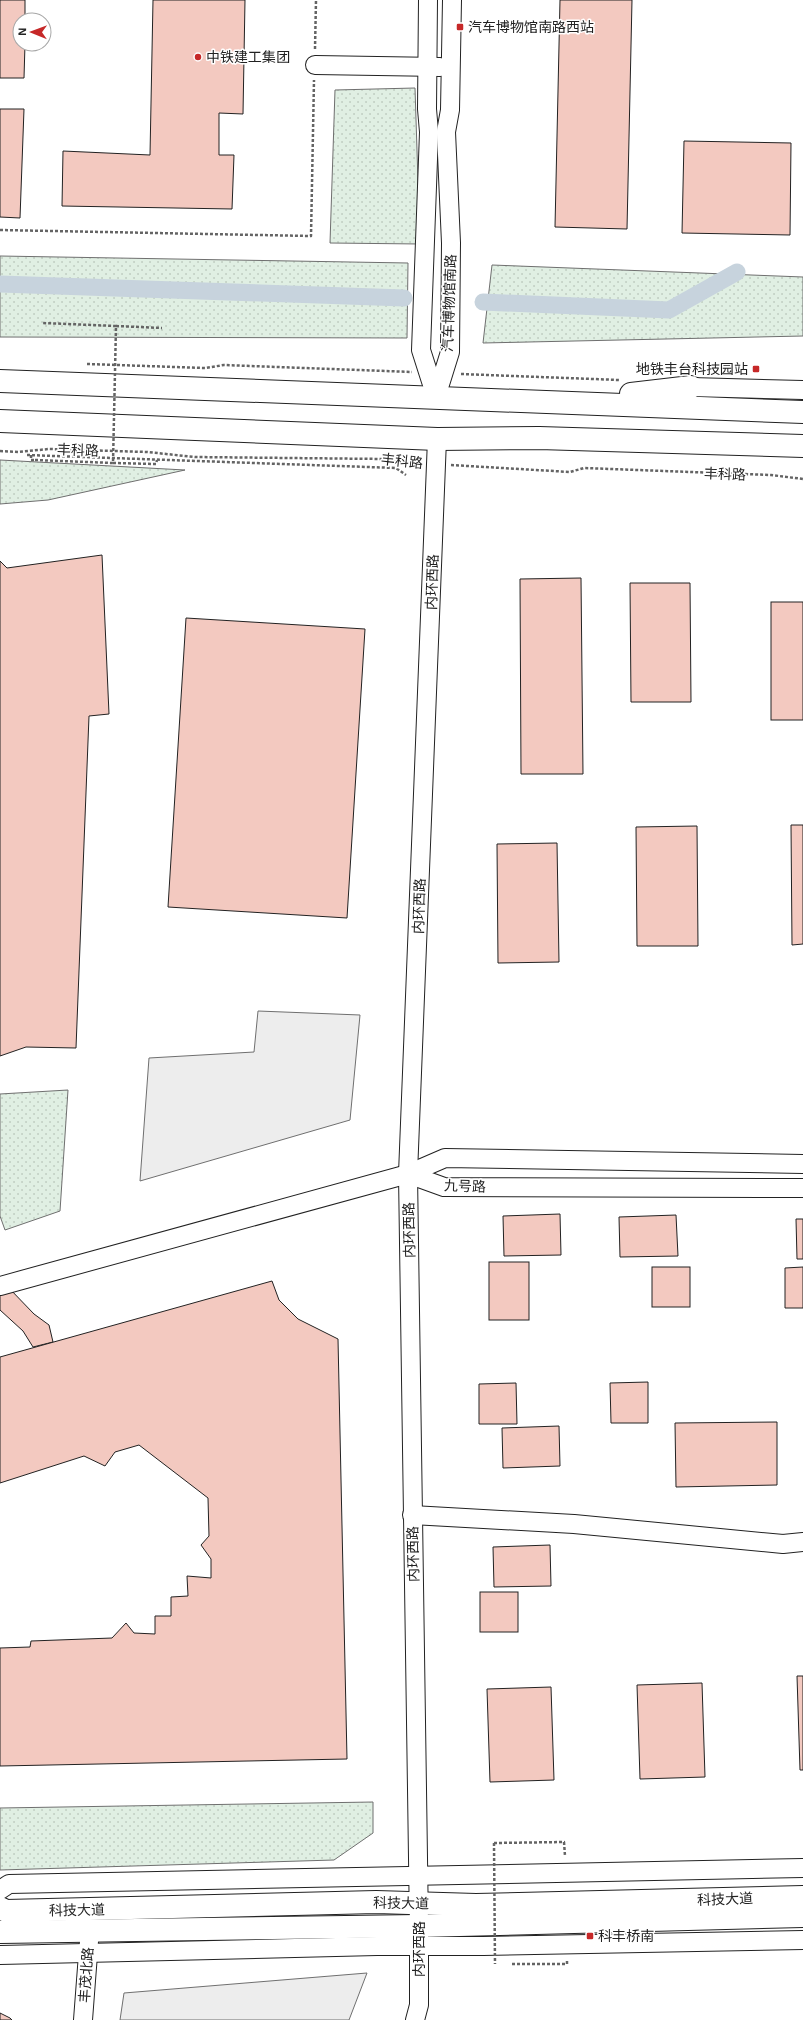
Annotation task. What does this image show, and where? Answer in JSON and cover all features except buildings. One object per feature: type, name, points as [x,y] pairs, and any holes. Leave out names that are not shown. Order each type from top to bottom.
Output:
[{"type":"main road","points":[[0,381],[803,412]]},
{"type":"main road","points":[[604,404],[626,395],[691,387]]},
{"type":"main road","name":"丰科路","points":[[0,421],[437,439],[539,438],[803,446]]},
{"type":"main road","name":"科技大道","points":[[0,1908],[6,1911],[376,1902],[556,1904],[803,1897]]},
{"type":"main road","name":"科技大道","points":[[0,1932],[90,1930],[419,1936],[803,1916]]},
{"type":"street","name":"汽车博物馆南路","points":[[428,0],[428,177],[421,350],[436,373],[436,397]]},
{"type":"street","name":"汽车博物馆南路","points":[[436,373],[450,352],[451,243],[446,132],[450,110],[452,0]]},
{"type":"street","points":[[314,65],[451,68]]},
{"type":"street","points":[[691,387],[803,390]]},
{"type":"street","name":"内环西路","points":[[415,2020],[419,2005],[419,1936],[408,1174],[437,439]]},
{"type":"street","name":"九号路","points":[[408,1174],[445,1158],[803,1164]]},
{"type":"street","points":[[0,1286],[408,1174]]},
{"type":"street","name":"九号路","points":[[408,1174],[444,1187],[803,1188]]},
{"type":"street","points":[[412,1515],[574,1524],[783,1544],[803,1542]]},
{"type":"street","points":[[0,1890],[9,1884],[803,1868]]},
{"type":"street","name":"丰茂北路","points":[[83,2020],[90,1930]]},
{"type":"street","points":[[0,1955],[88,1953],[419,1936],[803,1940]]},
{"type":"path","points":[[0,230],[311,236],[316,0]]},
{"type":"path","points":[[43,323],[162,328]]},
{"type":"path","points":[[113,463],[116,326]]},
{"type":"path","points":[[79,364],[205,368],[224,365],[624,380]]},
{"type":"path","name":"丰科路","points":[[0,451],[49,449],[147,452],[195,457],[385,458],[400,463],[570,472],[584,468],[771,475],[803,479]]},
{"type":"path","points":[[27,455],[396,468],[406,475]]},
{"type":"path","points":[[31,455],[30,460],[156,464],[157,460]]},
{"type":"path","points":[[503,1964],[495,1964],[494,1843],[564,1842]]},
{"type":"path","points":[[511,1964],[567,1964]]},
{"type":"green space","points":[[415,88],[420,244],[330,243],[335,90]]},
{"type":"green space","points":[[0,256],[408,263],[407,338],[0,337]]},
{"type":"green space","points":[[492,265],[803,277],[803,336],[483,343]]},
{"type":"green space","points":[[0,460],[185,470],[48,500],[0,504]]},
{"type":"green space","points":[[68,1090],[60,1211],[5,1230],[0,1216],[0,1094]]},
{"type":"green space","points":[[373,1802],[373,1833],[334,1860],[0,1870],[0,1808]]},
{"type":"shaded area","points":[[258,1011],[360,1015],[350,1120],[140,1181],[149,1058],[254,1052]]},
{"type":"shaded area","points":[[367,1973],[349,2020],[120,2020],[124,1993]]},
{"type":"waterway","points":[[483,302],[669,310],[737,272]]},
{"type":"waterway","points":[[0,284],[404,298]]},
{"type":"place","name":"汽车博物馆南路西站","points":[[460,27]]},
{"type":"place","name":"中铁建工集团","points":[[198,57]]},
{"type":"place","name":"地铁丰台科技园站","points":[[756,369]]},
{"type":"place","name":"科丰桥南","points":[[590,1936]]}]
